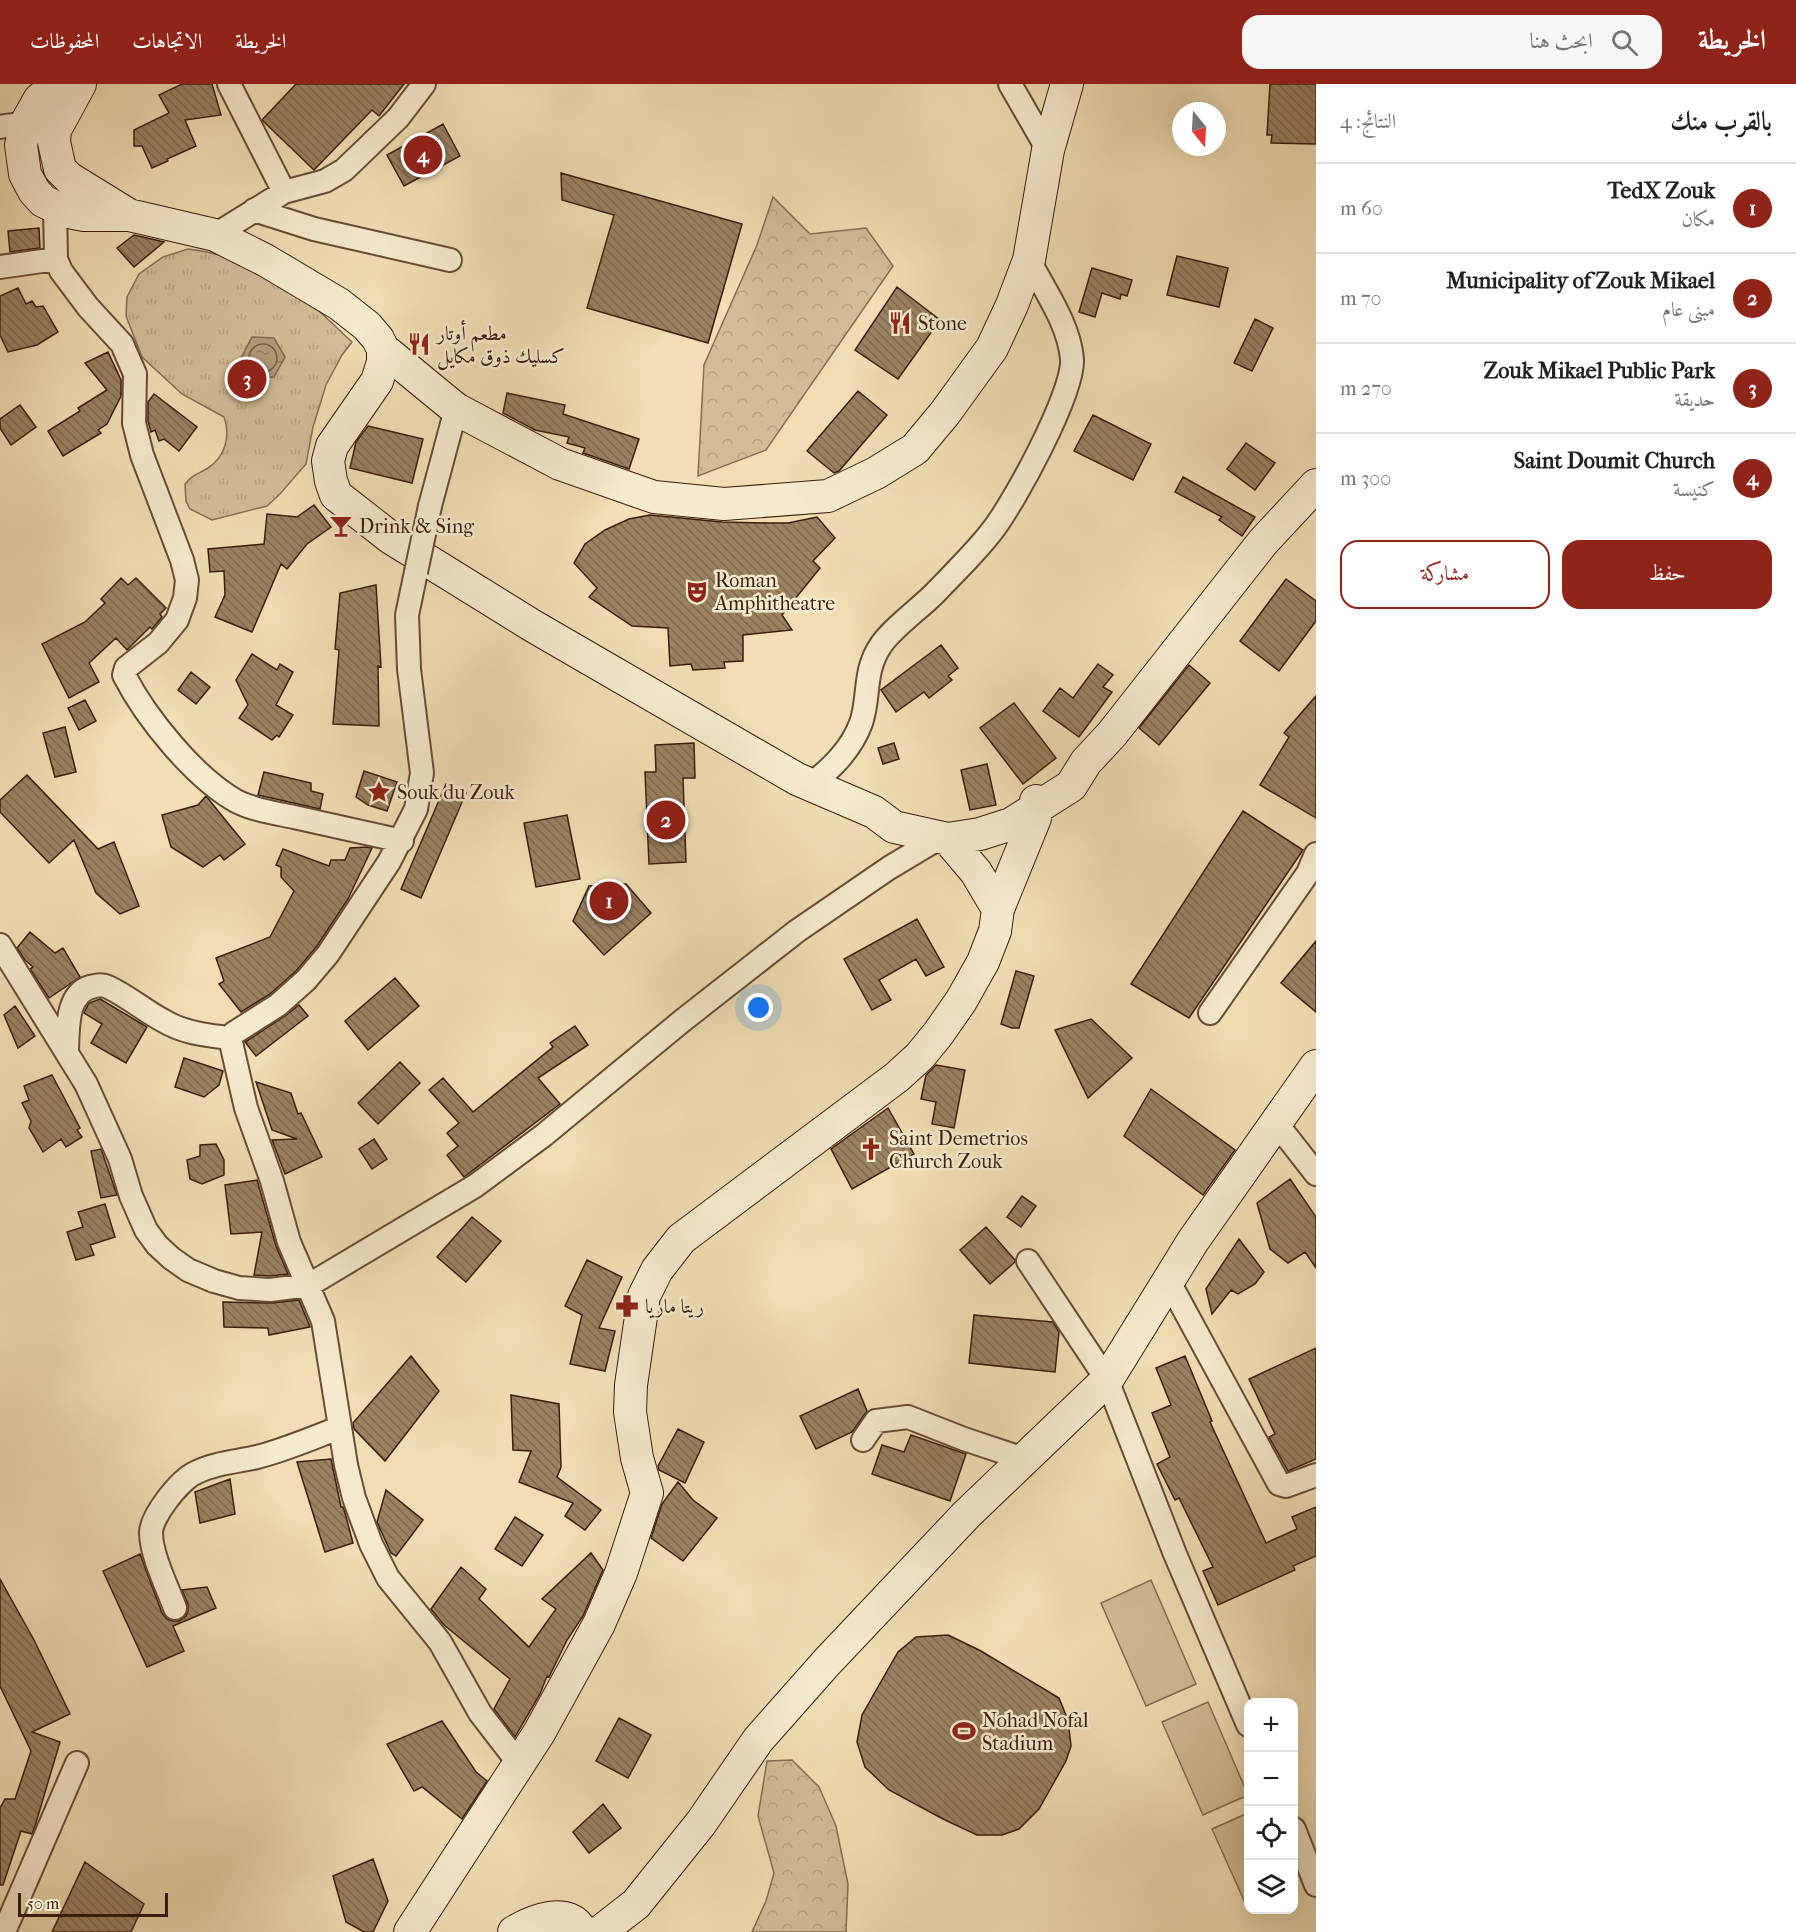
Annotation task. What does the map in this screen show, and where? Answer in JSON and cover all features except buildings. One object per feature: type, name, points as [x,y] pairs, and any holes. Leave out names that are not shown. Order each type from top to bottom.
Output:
[{"type":"main road","points":[[57,84],[39,100],[27,127],[20,153],[25,174],[34,191],[43,201],[64,211],[129,215],[215,235],[265,260],[339,304],[367,326],[378,339],[383,362],[377,381],[332,446],[328,461],[336,495],[391,538],[513,613],[810,785],[943,839],[976,872],[997,920],[983,962],[961,1001],[920,1056],[897,1077],[681,1239],[657,1270],[644,1296],[631,1385],[632,1428],[647,1493],[621,1573],[599,1624],[520,1765],[464,1846],[410,1932]]},
{"type":"main road","points":[[27,127],[80,84]]},
{"type":"main road","points":[[382,349],[456,409],[560,464],[654,497],[724,504],[828,496],[876,473],[915,450],[992,348],[1029,260],[1048,150],[1067,84]]},
{"type":"main road","points":[[27,127],[54,142],[60,169],[69,178],[129,215]]},
{"type":"main road","points":[[888,817],[944,822],[977,818],[1071,786],[1086,762],[1119,725],[1263,542],[1316,485]]},
{"type":"main road","points":[[943,839],[980,834],[1011,824],[1043,795]]},
{"type":"main road","points":[[997,920],[1008,915],[1051,816],[1043,795]]},
{"type":"main road","points":[[600,1932],[636,1904],[700,1823],[758,1740],[804,1686],[967,1514],[1107,1380],[1205,1224],[1316,1066]]},
{"type":"main road","points":[[514,1932],[541,1918],[563,1918],[579,1925],[582,1932]]},
{"type":"street","points":[[229,84],[284,192]]},
{"type":"street","points":[[215,235],[284,192],[326,181],[344,170],[398,118],[424,84]]},
{"type":"street","points":[[1010,84],[1048,150]]},
{"type":"street","points":[[55,207],[56,259],[71,286],[122,344],[135,374],[135,423],[142,455],[182,560],[187,580],[185,598],[177,620],[158,643],[126,668],[124,675],[130,687],[173,745],[214,786],[238,802],[267,811],[402,841]]},
{"type":"street","points":[[254,210],[314,229],[450,260]]},
{"type":"street","points":[[0,267],[56,259]]},
{"type":"street","points":[[810,785],[832,768],[849,746],[861,723],[871,664],[882,643],[934,594],[992,531],[1027,477],[1063,397],[1072,362],[1068,333],[1029,260]]},
{"type":"street","points":[[230,1038],[234,1033],[278,1005],[306,980],[328,954],[402,841],[416,808],[422,773],[409,669],[407,615],[430,506],[456,409]]},
{"type":"street","points":[[888,817],[889,868]]},
{"type":"street","points":[[0,945],[86,1084],[120,1160],[131,1196],[146,1230],[157,1245],[188,1270],[214,1281],[239,1288],[270,1290],[309,1285],[475,1186],[544,1135],[770,952],[889,868],[943,839]]},
{"type":"street","points":[[1210,1013],[1308,873],[1316,854]]},
{"type":"street","points":[[67,1052],[68,1023],[76,998],[87,988],[98,985],[107,986],[176,1028],[197,1034],[230,1038]]},
{"type":"street","points":[[230,1038],[246,1108],[272,1181],[289,1242],[323,1321],[339,1428],[354,1498],[380,1564],[392,1584],[440,1641],[480,1713],[520,1765]]},
{"type":"street","points":[[1277,1124],[1316,1174]]},
{"type":"street","points":[[1028,1261],[1107,1380],[1175,1554],[1244,1716]]},
{"type":"street","points":[[1168,1280],[1279,1484],[1286,1486],[1295,1484],[1316,1475]]},
{"type":"street","points":[[863,1440],[876,1421],[908,1417],[1024,1459]]},
{"type":"street","points":[[175,1608],[153,1548],[150,1532],[154,1519],[179,1486],[192,1474],[209,1467],[288,1448],[339,1428]]},
{"type":"street","points":[[4,1932],[76,1763]]},
{"type":"street","points":[[1298,1841],[1316,1885]]},
{"type":"green space","points":[[773,197],[810,234],[866,228],[893,266],[766,450],[698,476],[704,365],[757,245]]},
{"type":"green space","points":[[188,249],[229,258],[280,281],[308,301],[352,342],[342,355],[326,385],[313,427],[306,464],[267,506],[212,520],[190,509],[186,501],[185,484],[219,458],[225,446],[227,431],[224,417],[182,394],[142,357],[126,316],[127,297],[139,274],[163,257]]},
{"type":"green space","points":[[1151,1580],[1196,1684],[1146,1706],[1101,1603]]},
{"type":"green space","points":[[1208,1702],[1244,1786],[1244,1797],[1203,1815],[1162,1722]]},
{"type":"green space","points":[[792,1760],[819,1787],[836,1826],[848,1884],[846,1932],[752,1932],[766,1901],[774,1873],[758,1816],[767,1761]]},
{"type":"green space","points":[[1244,1815],[1244,1901],[1212,1829]]},
{"type":"water","points":[[252,337],[274,338],[285,357],[274,377],[253,379],[240,360]]},
{"type":"place","name":"Saint Doumit Church","points":[[423,155]]},
{"type":"place","name":"Stone","points":[[900,323]]},
{"type":"place","name":"مطعم أوتار كسليك ذوق مكايل","points":[[419,344]]},
{"type":"place","name":"Zouk Mikael Public Park","points":[[247,379]]},
{"type":"place","name":"Drink & Sing","points":[[341,526]]},
{"type":"place","name":"Roman Amphitheatre","points":[[697,592]]},
{"type":"place","name":"Souk du Zouk","points":[[379,792]]},
{"type":"place","name":"Municipality of Zouk Mikael","points":[[666,820]]},
{"type":"place","name":"TedX Zouk","points":[[609,901]]},
{"type":"place","name":"Saint Demetrios Church Zouk","points":[[871,1149]]},
{"type":"place","name":"ريتا ماريا","points":[[627,1306]]},
{"type":"place","name":"Nohad Nofal Stadium","points":[[964,1731]]}]
